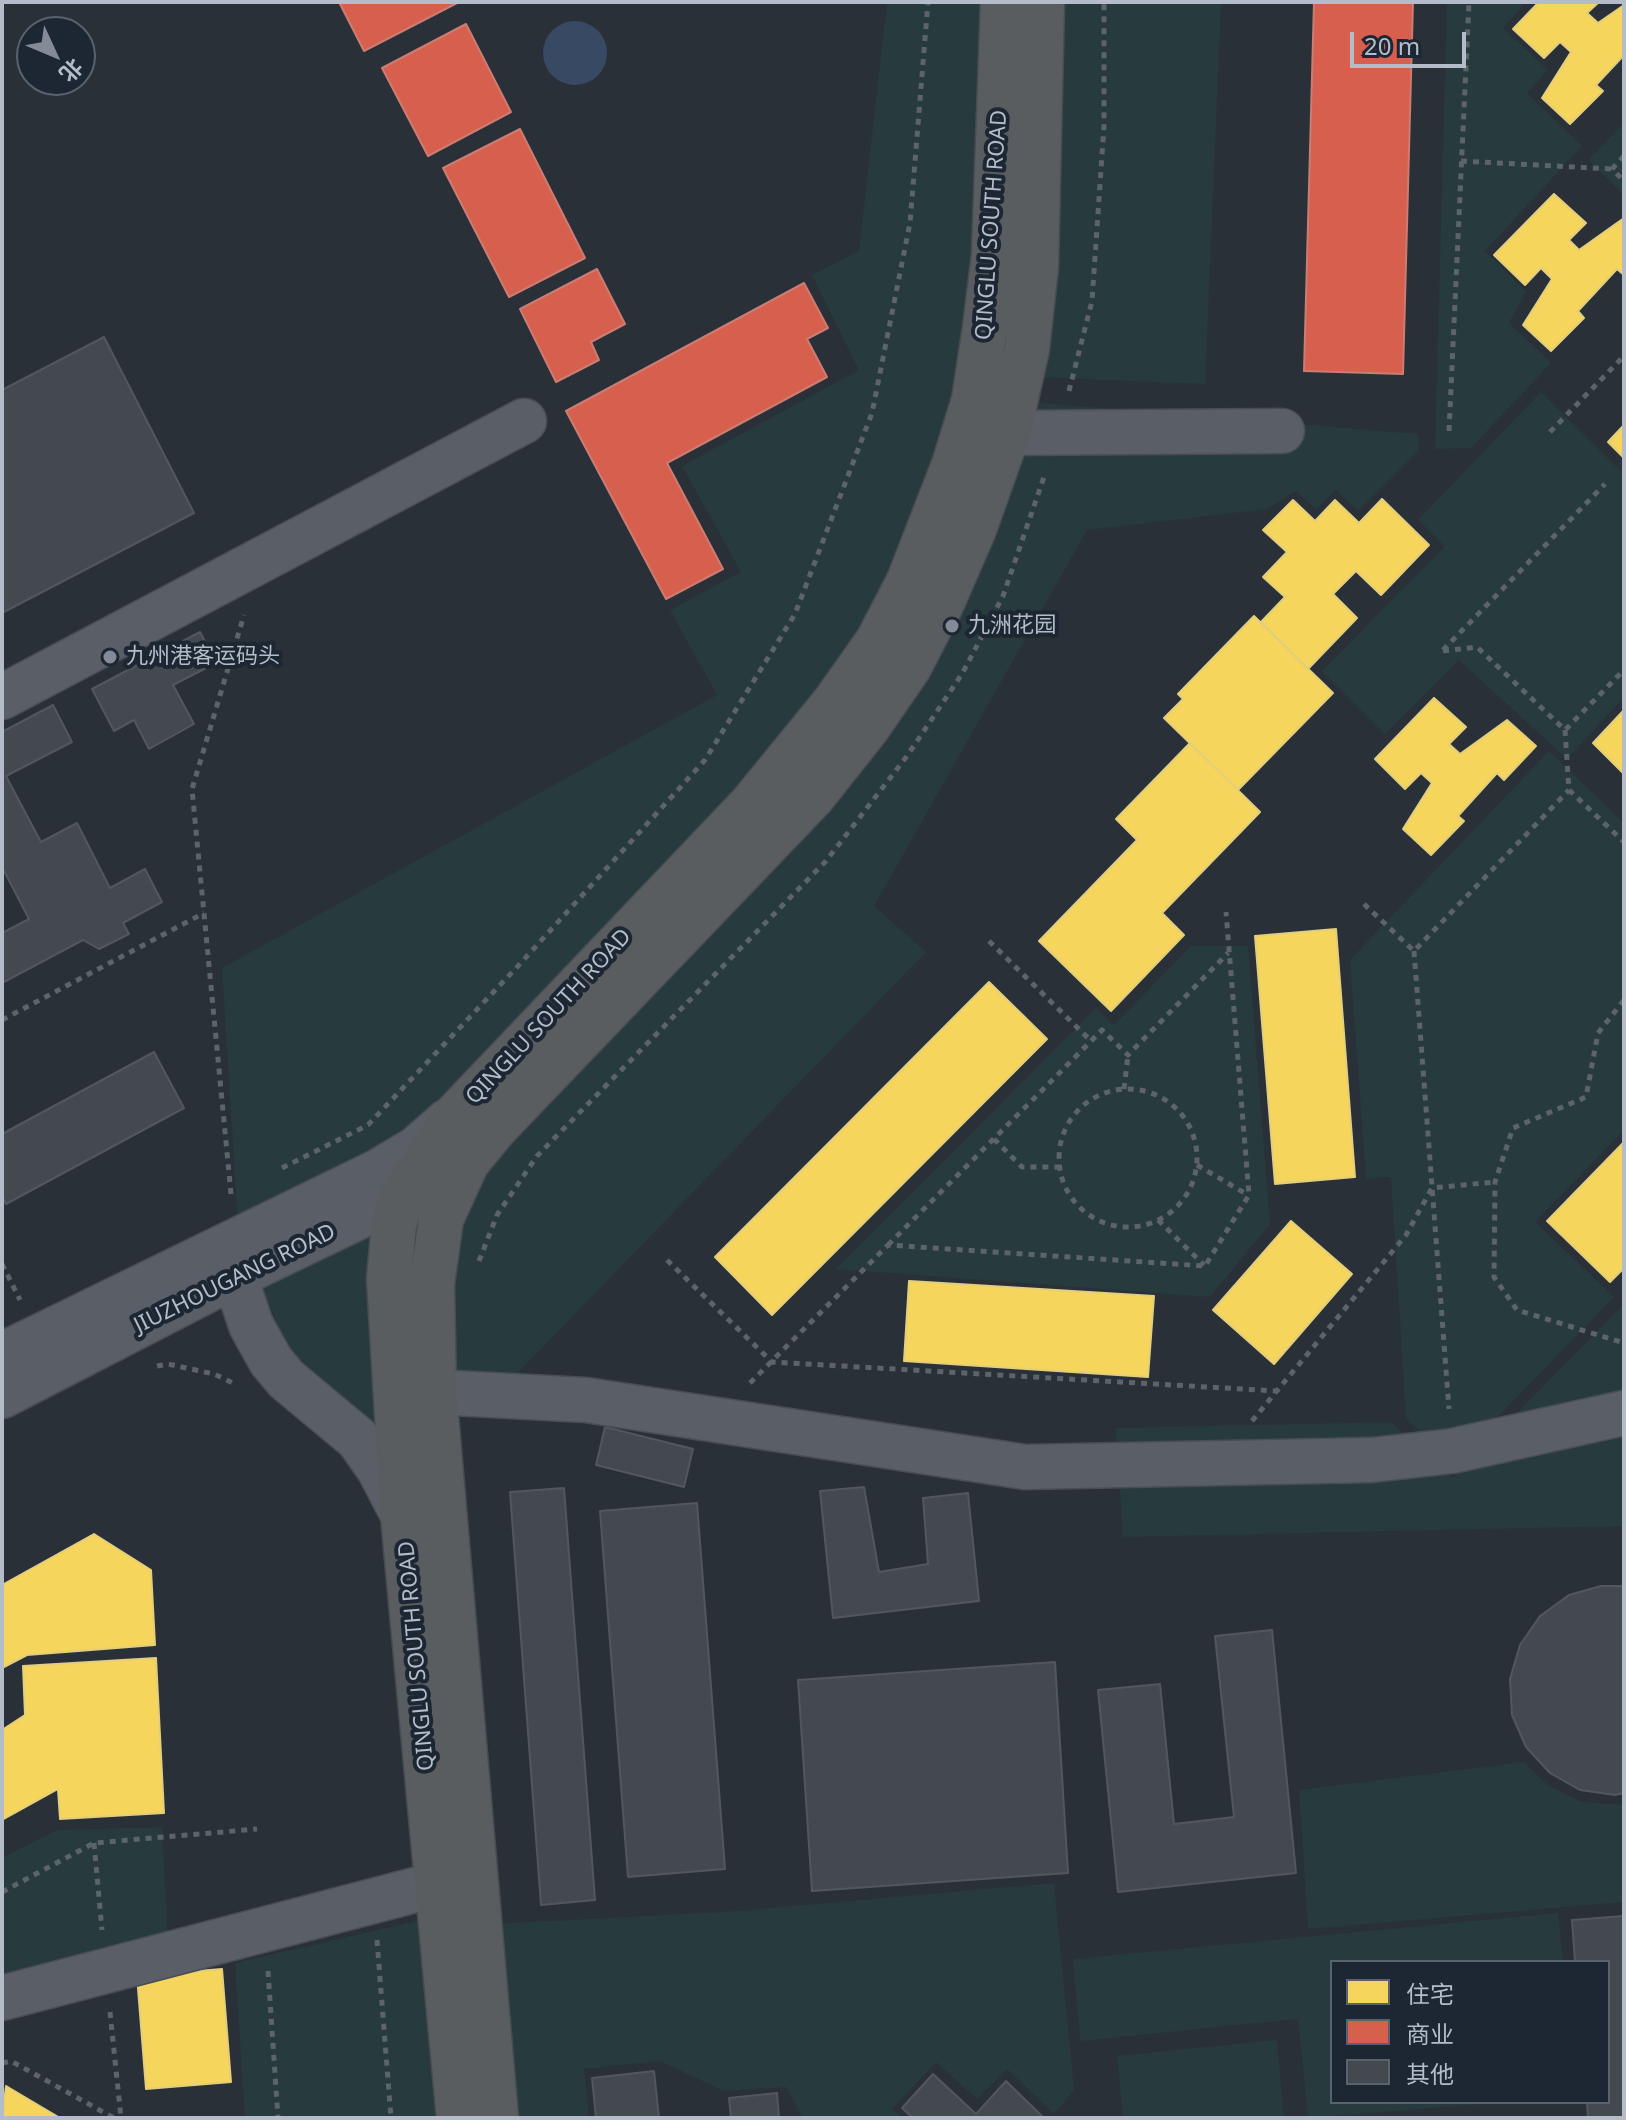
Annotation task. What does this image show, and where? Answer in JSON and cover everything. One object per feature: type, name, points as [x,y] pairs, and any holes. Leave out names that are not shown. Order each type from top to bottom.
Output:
[{"type":"highway","name":"QINGLU SOUTH ROAD","points":[[459,2118],[403,1515],[389,1279],[394,1225],[402,1197],[456,1115],[751,805],[835,702],[878,641],[909,581],[954,465],[974,400],[994,255],[1003,2]]},
{"type":"highway","name":"QINGLU SOUTH ROAD","points":[[496,2118],[434,1392],[432,1284],[441,1219],[467,1162],[494,1129],[813,796],[867,728],[909,667],[941,605],[974,529],[1008,433],[1027,349],[1036,267],[1042,2]]},
{"type":"street","points":[[2,697],[524,421]]},
{"type":"street","points":[[1008,433],[1282,431]]},
{"type":"street","name":"JIUZHOUGANG ROAD","points":[[2,1355],[379,1171],[416,1149],[456,1115]]},
{"type":"street","name":"JIUZHOUGANG ROAD","points":[[2,1396],[217,1285],[402,1197],[467,1162]]},
{"type":"street","points":[[217,1285],[233,1286],[242,1298],[251,1325],[271,1361],[286,1379],[358,1439],[379,1469],[403,1515]]},
{"type":"street","points":[[434,1392],[586,1400],[1025,1467],[1372,1460],[1452,1451],[1624,1413]]},
{"type":"street","points":[[2,1998],[438,1884]]},
{"type":"path","points":[[272,1173],[368,1125],[518,966],[705,760],[795,614],[872,413],[910,223],[928,2]]},
{"type":"path","points":[[478,1265],[497,1215],[537,1156],[826,861],[907,756],[962,674],[1003,596],[1057,433],[1092,301],[1104,126],[1104,2]]},
{"type":"path","points":[[1449,431],[1469,2]]},
{"type":"path","points":[[1612,169],[1624,156]]},
{"type":"path","points":[[1461,161],[1612,169],[1624,181]]},
{"type":"path","points":[[1550,432],[1624,356]]},
{"type":"path","points":[[1605,484],[1443,651],[1477,647],[1565,730],[1569,790],[1624,842]]},
{"type":"path","points":[[231,1194],[192,789],[260,560]]},
{"type":"path","points":[[1565,730],[1624,670]]},
{"type":"path","points":[[1414,951],[1569,790]]},
{"type":"path","points":[[1364,904],[1414,951],[1452,1451]]},
{"type":"path","points":[[1205,1266],[1249,1195],[1226,912]]},
{"type":"path","points":[[2,1020],[204,913]]},
{"type":"path","points":[[989,941],[1091,1041]]},
{"type":"path","points":[[1124,1089],[1128,1055],[1229,952]]},
{"type":"path","points":[[1624,1000],[1598,1033],[1586,1097],[1513,1128],[1495,1182],[1494,1277],[1517,1310],[1624,1343]]},
{"type":"path","points":[[713,1419],[1102,1030],[1128,1055]]},
{"type":"path","points":[[1124,1089],[1148,1092],[1169,1102],[1186,1119],[1195,1142],[1197,1165],[1190,1188],[1177,1208],[1158,1220],[1137,1227],[1115,1227],[1095,1220],[1077,1206],[1065,1189],[1059,1167],[1059,1146],[1067,1125],[1080,1107],[1101,1094],[1124,1089]]},
{"type":"path","points":[[994,1139],[1022,1167],[1059,1167]]},
{"type":"path","points":[[1197,1165],[1249,1195]]},
{"type":"path","points":[[1432,1188],[1495,1182]]},
{"type":"path","points":[[219,1200],[245,1187]]},
{"type":"path","points":[[1217,1463],[1406,1235],[1432,1188]]},
{"type":"path","points":[[1158,1220],[1205,1266]]},
{"type":"path","points":[[888,1245],[1205,1266]]},
{"type":"path","points":[[667,1260],[772,1362],[1277,1391]]},
{"type":"path","points":[[2,1264],[20,1300]]},
{"type":"path","points":[[11,1305],[34,1293]]},
{"type":"path","points":[[144,1367],[168,1364],[214,1374],[242,1388]]},
{"type":"path","points":[[2,1892],[94,1843],[257,1829]]},
{"type":"path","points":[[373,1901],[391,2118]]},
{"type":"path","points":[[265,1930],[278,2118]]},
{"type":"path","points":[[2,2063],[11,2061],[114,2118]]},
{"type":"green space","points":[[887,2],[992,2],[961,410],[868,639],[744,799],[449,1113],[238,1223],[222,968],[717,695],[670,610],[741,572],[682,466],[859,370],[812,275],[859,251]]},
{"type":"green space","points":[[1054,2],[1221,2],[1205,384],[1033,377]]},
{"type":"green space","points":[[1447,2],[1526,2],[1503,28],[1548,70],[1527,93],[1582,146],[1485,251],[1526,292],[1509,323],[1551,363],[1471,448],[1435,449]]},
{"type":"green space","points":[[1624,123],[1624,195],[1588,160]]},
{"type":"green space","points":[[1541,392],[1624,474],[1624,697],[1567,759],[1459,660],[1385,734],[1322,671],[1445,546],[1418,520]]},
{"type":"green space","points":[[1028,402],[1418,434],[1419,450],[1358,511],[1336,490],[1316,509],[1296,491],[1267,509],[1087,530],[874,906],[926,952],[506,1385],[444,1382],[454,1216]]},
{"type":"green space","points":[[1549,751],[1624,823],[1624,1130],[1535,1222],[1614,1297],[1453,1463],[1406,1418],[1391,1177],[1366,1179],[1350,960]]},
{"type":"green space","points":[[1191,946],[1248,946],[1270,1224],[1210,1297],[836,1269],[1096,1008],[1114,1025]]},
{"type":"green space","points":[[388,1215],[382,1441],[295,1365],[257,1277]]},
{"type":"green space","points":[[1624,1304],[1624,1526],[1123,1537],[1116,1428],[1391,1422],[1453,1478]]},
{"type":"green space","points":[[1524,1762],[1549,1786],[1581,1802],[1624,1805],[1624,1902],[1308,1929],[1299,1790]]},
{"type":"green space","points":[[162,1827],[168,1943],[2,1987],[2,1858],[57,1830]]},
{"type":"green space","points":[[1054,1883],[1074,2090],[1054,2114],[1007,2069],[977,2099],[936,2062],[892,2109],[902,2118],[803,2118],[786,2087],[724,2091],[660,2061],[584,2069],[589,2118],[509,2118],[492,1924],[725,1912]]},
{"type":"green space","points":[[1558,1913],[1563,1960],[1330,1960],[1330,2104],[1482,2104],[1308,2118],[1298,2019],[1080,2041],[1073,1959]]},
{"type":"green space","points":[[421,1920],[438,2118],[245,2118],[235,1963]]},
{"type":"green space","points":[[1277,2040],[1284,2118],[1123,2118],[1117,2056]]},
{"type":"water","points":[[569,21],[581,21],[598,30],[605,41],[605,65],[598,76],[581,85],[569,85],[557,80],[548,71],[543,59],[543,47],[548,35],[557,26]]},
{"type":"building: 住宅","points":[[1539,2],[1599,2],[1587,13],[1598,23],[1624,5],[1624,55],[1596,85],[1603,91],[1570,124],[1542,98],[1571,52],[1560,42],[1544,58],[1513,29]]},
{"type":"building: 住宅","points":[[1554,194],[1586,223],[1569,240],[1579,250],[1624,218],[1624,275],[1617,269],[1578,311],[1584,318],[1551,351],[1523,325],[1552,279],[1541,268],[1525,285],[1494,255]]},
{"type":"building: 住宅","points":[[1624,425],[1624,458],[1608,442]]},
{"type":"building: 住宅","points":[[1382,499],[1429,545],[1381,595],[1356,571],[1333,594],[1357,618],[1308,669],[1261,622],[1285,597],[1263,577],[1287,552],[1263,530],[1293,500],[1315,521],[1335,500],[1359,523]]},
{"type":"building: 住宅","points":[[1254,616],[1333,693],[1238,790],[1164,718],[1183,699],[1178,694]]},
{"type":"building: 住宅","points":[[1434,698],[1466,727],[1449,744],[1460,754],[1507,720],[1536,746],[1504,780],[1497,773],[1458,816],[1464,821],[1431,855],[1403,829],[1432,783],[1421,773],[1405,789],[1375,759]]},
{"type":"building: 住宅","points":[[1624,710],[1624,772],[1623,773],[1593,743]]},
{"type":"building: 住宅","points":[[1190,743],[1260,812],[1162,913],[1184,935],[1111,1011],[1039,941],[1137,840],[1116,819]]},
{"type":"building: 住宅","points":[[1336,929],[1355,1177],[1275,1184],[1255,936]]},
{"type":"building: 住宅","points":[[989,982],[1047,1039],[772,1315],[715,1257]]},
{"type":"building: 住宅","points":[[1624,1142],[1624,1268],[1610,1282],[1547,1221]]},
{"type":"building: 住宅","points":[[1291,1221],[1352,1274],[1274,1364],[1213,1310]]},
{"type":"building: 住宅","points":[[909,1281],[1154,1296],[1148,1377],[904,1361]]},
{"type":"building: 住宅","points":[[94,1534],[151,1570],[155,1645],[27,1655],[2,1668],[2,1585]]},
{"type":"building: 住宅","points":[[156,1658],[164,1813],[60,1819],[58,1789],[2,1820],[2,1730],[25,1715],[23,1666]]},
{"type":"building: 住宅","points":[[222,1969],[231,2082],[146,2089],[137,1976]]},
{"type":"building: 住宅","points":[[6,2086],[60,2118],[2,2118]]},
{"type":"building: 商业","points":[[339,2],[459,2],[364,51]]},
{"type":"building: 商业","points":[[1314,2],[1413,2],[1403,374],[1304,371]]},
{"type":"building: 商业","points":[[466,24],[511,112],[428,156],[382,68]]},
{"type":"building: 商业","points":[[520,129],[585,258],[509,297],[443,168]]},
{"type":"building: 商业","points":[[597,269],[625,324],[591,342],[599,360],[556,382],[520,309]]},
{"type":"building: 商业","points":[[804,283],[828,328],[807,339],[827,377],[667,463],[723,569],[666,599],[566,411]]},
{"type":"building: 其他","points":[[104,337],[194,513],[2,613],[2,390]]},
{"type":"building: 其他","points":[[200,632],[216,663],[173,685],[194,724],[149,749],[134,720],[114,731],[92,689]]},
{"type":"building: 其他","points":[[53,705],[72,742],[6,776],[41,842],[77,823],[110,888],[145,869],[162,902],[123,923],[129,934],[99,949],[83,940],[2,983],[2,933],[29,919],[2,867],[2,732]]},
{"type":"building: 其他","points":[[154,1052],[184,1108],[6,1204],[2,1196],[2,1134]]},
{"type":"building: 其他","points":[[605,1427],[693,1449],[684,1487],[596,1465]]},
{"type":"building: 其他","points":[[864,1487],[879,1572],[928,1564],[923,1498],[968,1493],[979,1601],[833,1618],[820,1491]]},
{"type":"building: 其他","points":[[564,1488],[595,1900],[541,1905],[510,1492]]},
{"type":"building: 其他","points":[[697,1503],[725,1869],[628,1877],[600,1511]]},
{"type":"building: 其他","points":[[1601,1586],[1624,1586],[1624,1793],[1615,1795],[1580,1790],[1550,1773],[1526,1747],[1512,1715],[1510,1679],[1520,1645],[1540,1616],[1569,1595]]},
{"type":"building: 其他","points":[[1272,1630],[1296,1873],[1118,1892],[1098,1690],[1160,1684],[1174,1824],[1234,1817],[1215,1636]]},
{"type":"building: 其他","points":[[1055,1662],[1068,1873],[812,1891],[798,1680]]},
{"type":"building: 其他","points":[[1624,1916],[1624,2118],[1588,2118],[1587,2104],[1610,2104],[1610,1960],[1575,1960],[1572,1920]]},
{"type":"building: 其他","points":[[654,2071],[659,2118],[596,2118],[592,2078]]},
{"type":"building: 其他","points":[[933,2074],[976,2114],[1006,2081],[1044,2118],[913,2118],[902,2108]]},
{"type":"building: 其他","points":[[777,2093],[779,2118],[731,2118],[729,2098]]},
{"type":"place","name":"九洲花园","points":[[952,626]]},
{"type":"place","name":"九州港客运码头","points":[[110,657]]}]
